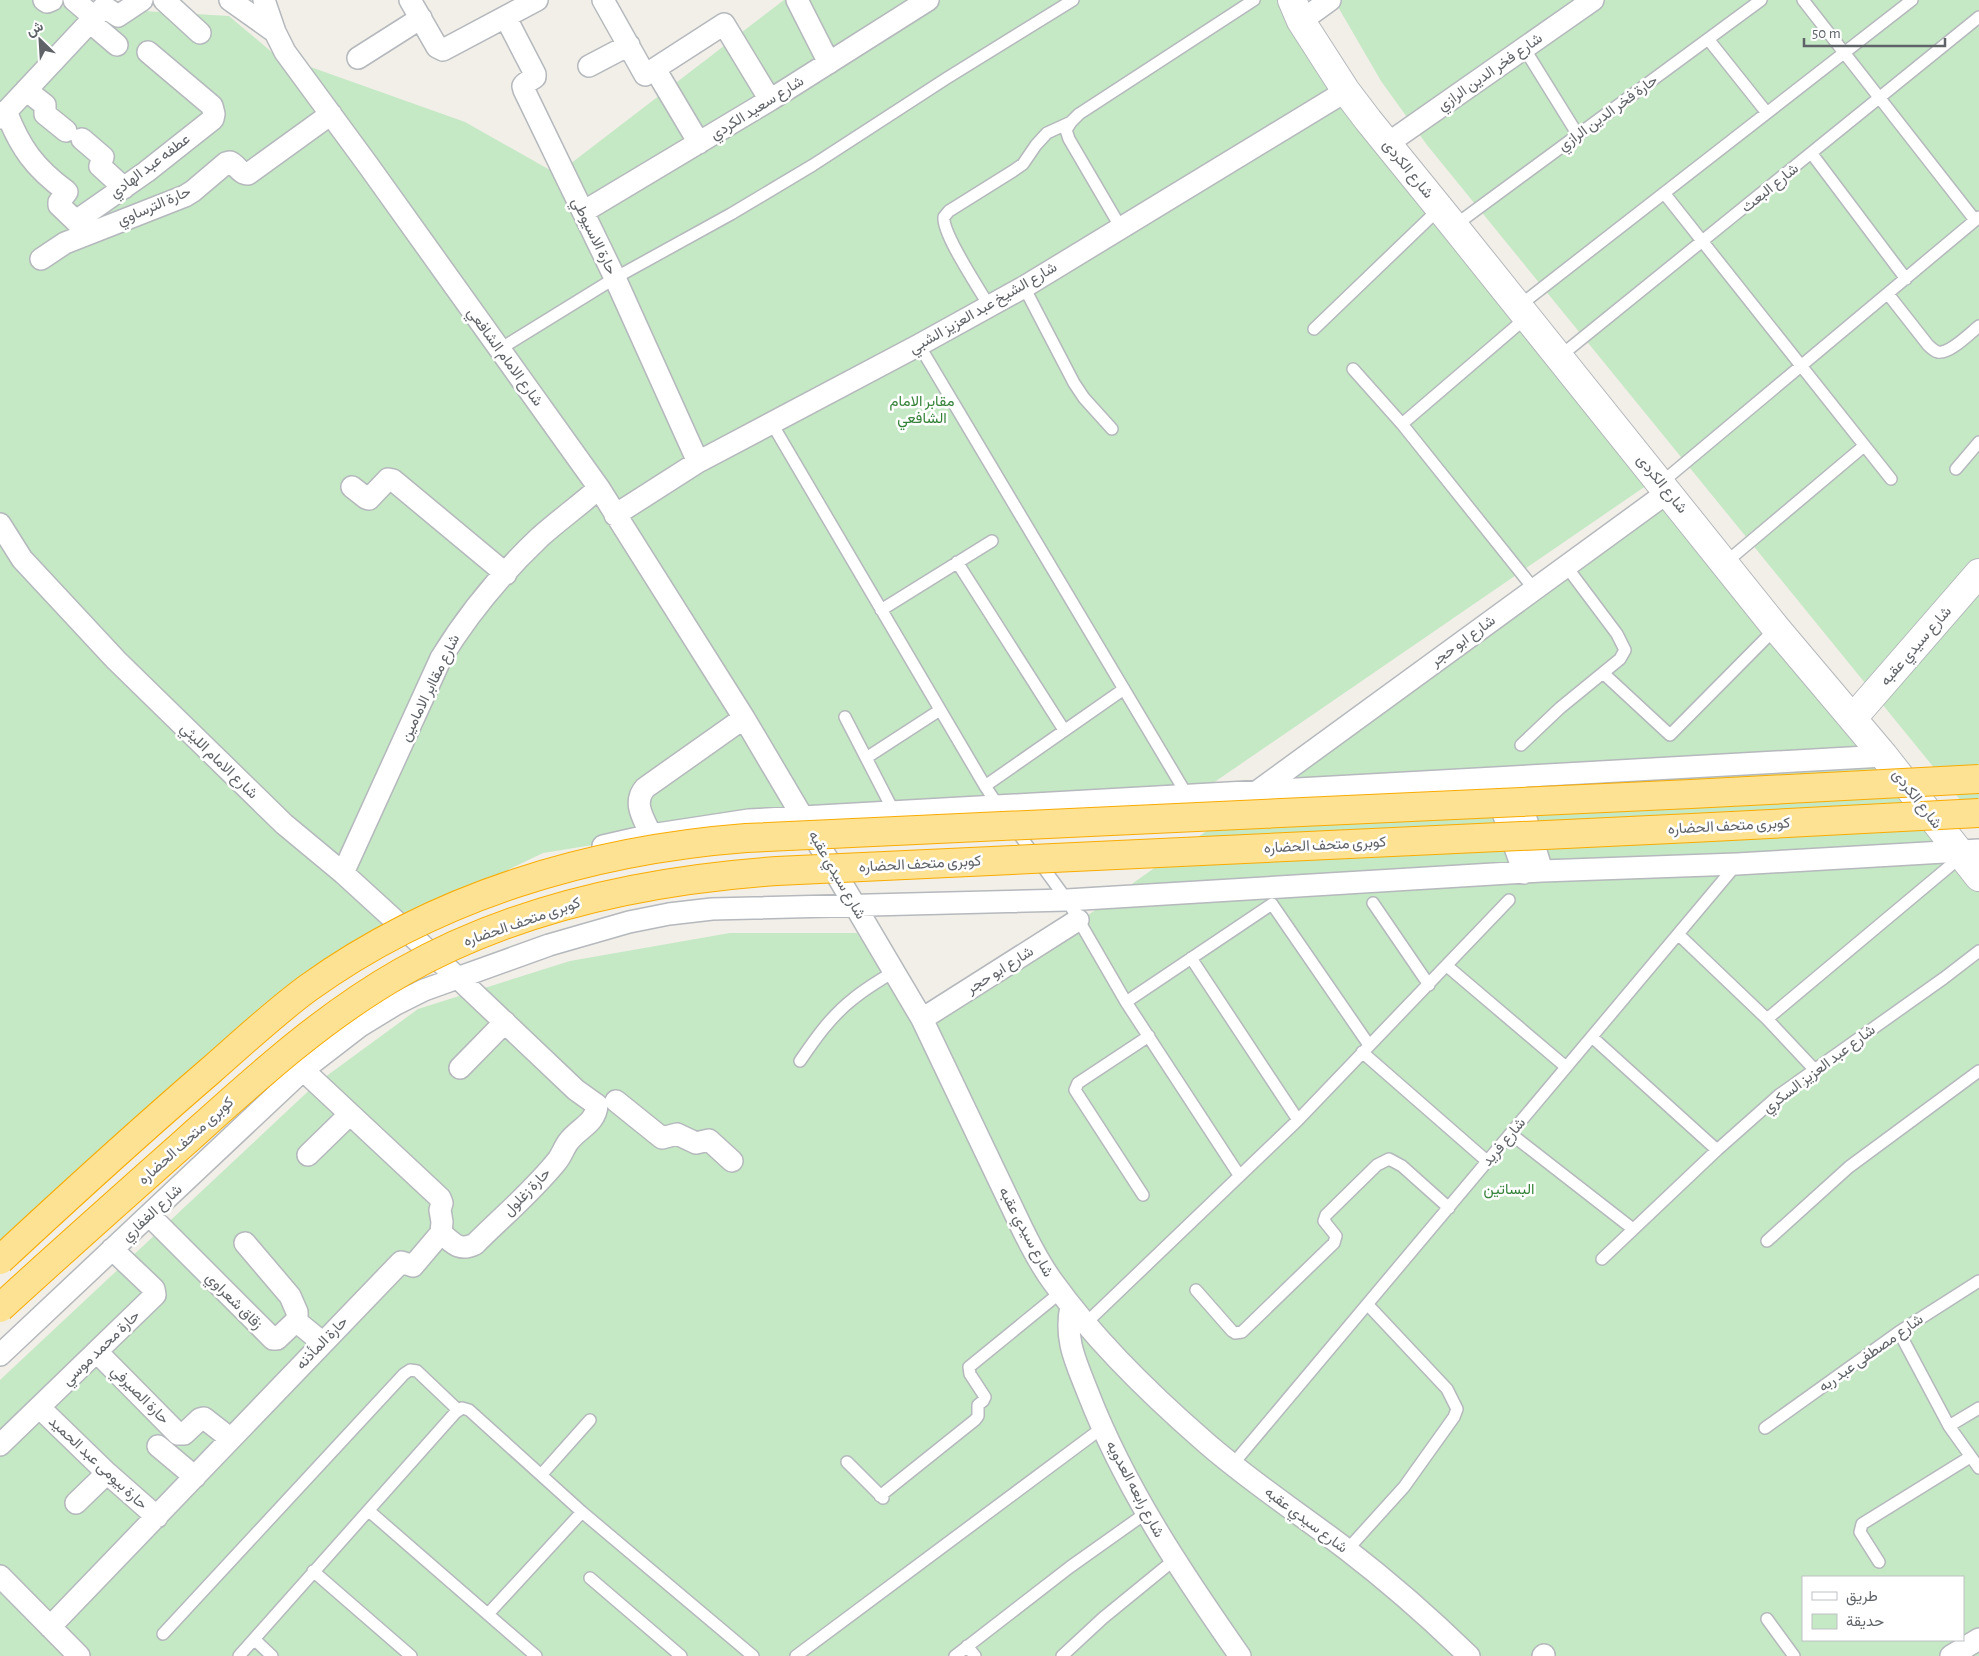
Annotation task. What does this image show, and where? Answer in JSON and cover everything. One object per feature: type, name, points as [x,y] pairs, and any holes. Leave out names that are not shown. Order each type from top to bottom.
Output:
[{"type":"highway","points":[[0,1260],[169,1106],[308,988],[380,943],[456,906],[504,887],[577,864],[661,847],[746,838],[1681,795],[1979,778]]},
{"type":"highway","name":"كوبرى متحف الحضاره","points":[[0,1308],[271,1064],[324,1022],[404,971],[482,934],[523,918],[606,894],[688,879],[777,871],[1979,813]]},
{"type":"street","points":[[44,0],[47,2],[52,0]]},
{"type":"street","points":[[74,0],[117,45]]},
{"type":"street","points":[[82,227],[58,203],[67,192],[46,176],[29,157],[3,115],[104,8],[118,16],[142,0]]},
{"type":"street","points":[[164,0],[200,33]]},
{"type":"street","points":[[230,0],[275,32]]},
{"type":"street","name":"شارع الامام الشافعي","points":[[264,0],[275,32],[285,52],[599,488],[614,515],[744,718]]},
{"type":"street","points":[[410,0],[437,47],[443,50],[537,0]]},
{"type":"street","points":[[603,0],[645,75],[724,24],[770,100]]},
{"type":"street","points":[[797,0],[828,63]]},
{"type":"street","name":"شارع سعيد الكردي","points":[[582,212],[770,100],[928,0]]},
{"type":"street","points":[[1297,11],[1330,0]]},
{"type":"street","name":"شارع فخر الدين الرازي","points":[[1387,144],[1593,0]]},
{"type":"street","name":"شارع الكردى","points":[[1297,11],[1346,91],[1387,144],[1776,628],[1967,852],[1979,877]]},
{"type":"street","points":[[358,58],[421,18]]},
{"type":"street","name":"حارة الاسيوطي","points":[[506,18],[535,74],[533,79],[525,83],[523,86],[524,90],[614,278],[698,462]]},
{"type":"street","points":[[589,66],[629,45]]},
{"type":"street","name":"عطفه عبد الهادي","points":[[82,227],[124,188],[212,118],[214,114],[212,106],[148,52]]},
{"type":"street","points":[[655,69],[699,143]]},
{"type":"street","points":[[26,90],[45,105],[44,114],[103,157],[100,166],[124,188]]},
{"type":"street","name":"شارع الشيخ عبد العزيز الشبي","points":[[614,515],[698,462],[1024,287],[1346,91]]},
{"type":"street","name":"حارة الترساوي","points":[[41,258],[65,243],[82,227],[185,196],[226,163],[230,162],[241,172],[248,174],[331,114]]},
{"type":"street","points":[[352,487],[369,499],[388,479],[394,480],[506,574]]},
{"type":"street","name":"شارع ابو حجر","points":[[1258,791],[1566,566],[1664,487]]},
{"type":"street","name":"شارع مقاابر الامامين","points":[[343,873],[442,658],[459,628],[480,602],[540,538],[599,488]]},
{"type":"street","name":"شارع الامام الليثي","points":[[0,524],[22,559],[116,660],[284,824],[343,873],[458,978]]},
{"type":"street","name":"شارع سيدي عقبه","points":[[1853,718],[1979,573]]},
{"type":"street","points":[[651,835],[638,805],[640,793],[744,718]]},
{"type":"street","name":"شارع سيدي عقبه","points":[[744,718],[922,1019],[1034,1252],[1066,1299],[1133,1374],[1204,1441],[1404,1596],[1469,1656]]},
{"type":"street","points":[[0,1248],[169,1096],[229,1039],[261,1012],[328,965],[431,908],[511,875],[604,846],[651,835],[749,820],[1884,756]]},
{"type":"street","points":[[1513,777],[1533,872]]},
{"type":"street","points":[[1490,778],[1533,872]]},
{"type":"street","name":"شارع الغفاري","points":[[0,1355],[112,1249],[150,1216],[303,1070],[360,1026],[396,1004],[424,990],[589,932],[669,914],[712,910],[1067,900],[1533,872],[1967,852]]},
{"type":"street","name":"شارع ابو حجر","points":[[922,1019],[1078,920]]},
{"type":"street","points":[[458,978],[576,1090],[614,1099],[662,1138],[678,1134],[696,1143],[709,1140],[732,1161]]},
{"type":"street","points":[[460,1068],[505,1022]]},
{"type":"street","points":[[303,1070],[440,1198],[442,1203],[440,1210],[442,1222],[440,1233]]},
{"type":"street","name":"حارة زغلول","points":[[440,1233],[464,1248],[474,1244],[558,1160],[569,1140],[593,1118],[596,1112],[614,1099]]},
{"type":"street","points":[[308,1155],[350,1114]]},
{"type":"street","name":"زقاق شعراوي","points":[[150,1216],[273,1339],[277,1339],[297,1321]]},
{"type":"street","name":"حارة المأذنه","points":[[50,1627],[401,1262],[413,1266],[440,1233]]},
{"type":"street","points":[[244,1243],[290,1296],[297,1312],[297,1321],[323,1342]]},
{"type":"street","name":"حارة محمد موسي","points":[[0,1446],[156,1295],[154,1289],[112,1249]]},
{"type":"street","name":"شارع رابعه العدويه","points":[[1066,1299],[1072,1350],[1102,1428],[1146,1513],[1174,1560],[1240,1656]]},
{"type":"street","name":"حارة الصيرفي","points":[[97,1352],[178,1434],[184,1434],[200,1419],[204,1418],[231,1440]]},
{"type":"street","name":"حارة بيومى عبد الحميد","points":[[40,1408],[107,1474],[157,1517]]},
{"type":"street","name":"حارة الصيرفي","points":[[158,1446],[195,1477]]},
{"type":"street","points":[[76,1503],[107,1474]]},
{"type":"street","points":[[0,1576],[79,1656]]},
{"type":"street","points":[[1958,1654],[1979,1639]]},
{"type":"lane","points":[[500,349],[614,278],[731,214],[813,165],[947,78],[1074,0]]},
{"type":"lane","points":[[1121,228],[1069,139],[1066,130],[1079,114],[1254,0]]},
{"type":"lane","name":"حارة فخر الدين الرازي","points":[[1314,329],[1447,217],[1578,135],[1761,0]]},
{"type":"lane","points":[[1664,487],[1800,365],[1977,219],[1803,0]]},
{"type":"lane","points":[[1402,424],[1522,312],[1664,193],[1912,0]]},
{"type":"lane","name":"شارع البعث","points":[[1559,357],[1979,17]]},
{"type":"lane","points":[[1708,39],[1767,113]]},
{"type":"lane","points":[[1524,48],[1578,135]]},
{"type":"lane","points":[[990,306],[952,242],[944,225],[944,217],[949,211],[1022,164],[1042,138],[1057,127],[1071,122]]},
{"type":"lane","points":[[1812,154],[1906,279]]},
{"type":"lane","points":[[1664,193],[1891,479]]},
{"type":"lane","points":[[1024,287],[1074,383],[1084,398],[1112,429]]},
{"type":"lane","points":[[1888,294],[1928,345],[1935,351],[1940,352],[1953,347],[1979,326]]},
{"type":"lane","points":[[919,345],[1187,795]]},
{"type":"lane","points":[[1353,369],[1402,424],[1534,589]]},
{"type":"lane","points":[[771,422],[985,786],[1067,900],[1126,1002],[1239,1175]]},
{"type":"lane","points":[[1956,469],[1979,442]]},
{"type":"lane","points":[[1725,563],[1864,446]]},
{"type":"lane","points":[[881,610],[992,541]]},
{"type":"lane","points":[[957,562],[1064,730]]},
{"type":"lane","points":[[1521,745],[1560,708],[1620,659],[1625,650],[1617,634],[1566,566]]},
{"type":"lane","points":[[1603,673],[1670,735],[1776,628]]},
{"type":"lane","points":[[985,786],[1124,689]]},
{"type":"lane","points":[[866,758],[940,710]]},
{"type":"lane","points":[[845,717],[894,812]]},
{"type":"lane","points":[[1767,1019],[1967,852]]},
{"type":"lane","name":"شارع فريد","points":[[1233,1464],[1737,864]]},
{"type":"lane","points":[[1086,1323],[1298,1120],[1509,900]]},
{"type":"lane","points":[[1373,903],[1429,985]]},
{"type":"lane","points":[[1126,1002],[1272,904],[1365,1049],[1488,1162]]},
{"type":"lane","points":[[1678,934],[1767,1019],[1814,1069]]},
{"type":"lane","name":"شارع عبد العزيز السكري","points":[[1602,1259],[1717,1150],[1779,1095],[1979,951]]},
{"type":"lane","points":[[1191,958],[1298,1120]]},
{"type":"lane","points":[[1446,966],[1566,1068]]},
{"type":"lane","points":[[800,1061],[819,1034],[840,1011],[853,999],[895,971]]},
{"type":"lane","points":[[1143,1195],[1076,1094],[1075,1087],[1078,1082],[1149,1036]]},
{"type":"lane","points":[[1592,1037],[1717,1150]]},
{"type":"lane","points":[[1767,1241],[1849,1167],[1979,1071]]},
{"type":"lane","points":[[1511,1134],[1633,1229]]},
{"type":"lane","points":[[1196,1290],[1232,1331],[1235,1333],[1242,1332],[1334,1243],[1336,1236],[1324,1221],[1326,1215],[1377,1165],[1389,1158],[1402,1166],[1449,1208]]},
{"type":"lane","name":"شارع مصطفى عبد ربه","points":[[1765,1428],[1899,1332],[1979,1281]]},
{"type":"lane","points":[[847,1462],[882,1497],[978,1416],[978,1405],[985,1396],[970,1374],[969,1367],[1066,1299]]},
{"type":"lane","points":[[1347,1550],[1412,1476],[1454,1417],[1457,1409],[1447,1389],[1368,1304]]},
{"type":"lane","points":[[1899,1332],[1949,1426],[1979,1468]]},
{"type":"lane","points":[[163,1634],[404,1374],[410,1370],[417,1371],[458,1410],[469,1410],[582,1512],[753,1656]]},
{"type":"lane","points":[[1949,1426],[1979,1408]]},
{"type":"lane","points":[[239,1656],[458,1410]]},
{"type":"lane","points":[[541,1475],[590,1420]]},
{"type":"lane","points":[[796,1656],[1102,1428]]},
{"type":"lane","points":[[1879,1562],[1860,1532],[1865,1520],[1970,1457]]},
{"type":"lane","points":[[369,1511],[536,1656]]},
{"type":"lane","points":[[488,1614],[582,1512]]},
{"type":"lane","points":[[955,1656],[1070,1567],[1146,1513]]},
{"type":"lane","points":[[1062,1656],[1103,1618],[1174,1560]]},
{"type":"lane","points":[[314,1571],[411,1656]]},
{"type":"lane","points":[[590,1578],[681,1656]]},
{"type":"lane","points":[[1767,1620],[1794,1656]]},
{"type":"lane","points":[[254,1639],[272,1656]]},
{"type":"lane","points":[[967,1646],[975,1656]]},
{"type":"green space","name":"مقابر الامام الشافعي","points":[[0,0],[36,0],[41,5],[229,16],[274,54],[465,122],[557,174],[784,0],[1289,0],[1653,481],[1181,805],[882,821],[816,805],[667,833],[543,853],[421,911],[0,1242]]},
{"type":"green space","points":[[1334,0],[1979,0],[1979,823],[1427,145],[1381,81]]},
{"type":"green space","name":"البساتين","points":[[1671,501],[1979,891],[1979,1656],[0,1656],[0,1380],[317,1083],[418,1009],[570,961],[730,933],[857,933],[922,1033]]}]
